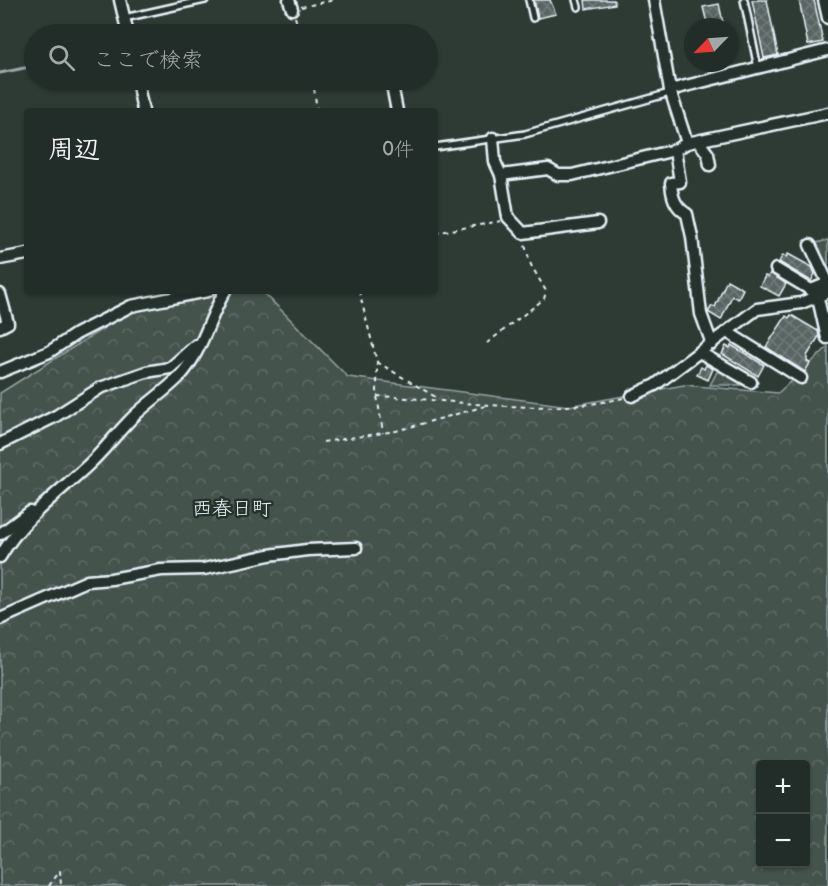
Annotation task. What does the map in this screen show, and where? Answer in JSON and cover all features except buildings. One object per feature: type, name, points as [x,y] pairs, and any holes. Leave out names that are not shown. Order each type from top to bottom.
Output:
[{"type":"street","points":[[120,0],[126,24]]},
{"type":"street","points":[[654,0],[670,90],[687,143]]},
{"type":"street","points":[[824,0],[828,18]]},
{"type":"street","points":[[670,90],[828,50]]},
{"type":"street","points":[[139,90],[142,108]]},
{"type":"street","points":[[395,90],[399,98],[397,108]]},
{"type":"street","points":[[501,175],[548,169],[558,175],[572,175],[675,150],[687,143],[828,112]]},
{"type":"street","points":[[492,138],[495,162],[501,175],[508,217],[523,233],[598,223]]},
{"type":"street","points":[[699,142],[708,154],[710,165]]},
{"type":"street","points":[[675,150],[680,182],[671,183],[672,194],[678,209],[687,214],[701,314],[712,344]]},
{"type":"street","points":[[776,269],[811,290],[828,283],[810,245]]},
{"type":"street","points":[[0,259],[24,255]]},
{"type":"street","points":[[0,294],[8,322],[0,327]]},
{"type":"street","points":[[0,372],[49,352],[76,334],[131,306],[193,294]]},
{"type":"street","points":[[0,534],[50,498],[87,467],[133,418],[180,376],[203,339],[223,294]]},
{"type":"street","points":[[632,396],[655,386],[757,309],[801,303],[823,295],[827,339]]},
{"type":"street","points":[[727,332],[801,378]]},
{"type":"street","points":[[0,444],[56,416],[100,388],[147,372],[170,368],[203,339]]},
{"type":"street","points":[[701,353],[752,382]]},
{"type":"street","points":[[0,557],[10,539],[50,498]]},
{"type":"street","points":[[0,619],[87,581],[161,570],[204,569],[269,555],[307,550],[356,548]]},
{"type":"lane","points":[[124,18],[205,0]]},
{"type":"lane","points":[[529,0],[533,18]]},
{"type":"lane","points":[[576,0],[578,7]]},
{"type":"lane","points":[[744,0],[758,68]]},
{"type":"lane","points":[[438,147],[555,125],[670,90]]},
{"type":"path","points":[[297,24],[291,4],[334,0]]},
{"type":"path","points":[[314,90],[316,108]]},
{"type":"path","points":[[438,232],[503,221],[508,217]]},
{"type":"path","points":[[487,343],[544,299],[546,291],[528,255],[523,233]]},
{"type":"path","points":[[360,294],[377,362],[378,396],[383,433]]},
{"type":"path","points":[[377,362],[441,400]]},
{"type":"path","points":[[378,396],[547,406],[605,402],[632,396]]},
{"type":"path","points":[[323,442],[383,433],[492,404]]},
{"type":"path","points":[[50,886],[60,871],[61,886]]},
{"type":"green space","points":[[828,240],[828,278],[812,244]]},
{"type":"green space","points":[[203,294],[265,294],[348,377],[569,406],[684,385],[778,393],[828,347],[828,886],[0,886],[0,393],[139,306]]},
{"type":"green space","points":[[719,368],[747,385],[710,385]]},
{"type":"waterway","points":[[0,73],[24,68]]},
{"type":"district","name":"西春日町","points":[[232,508]]}]
